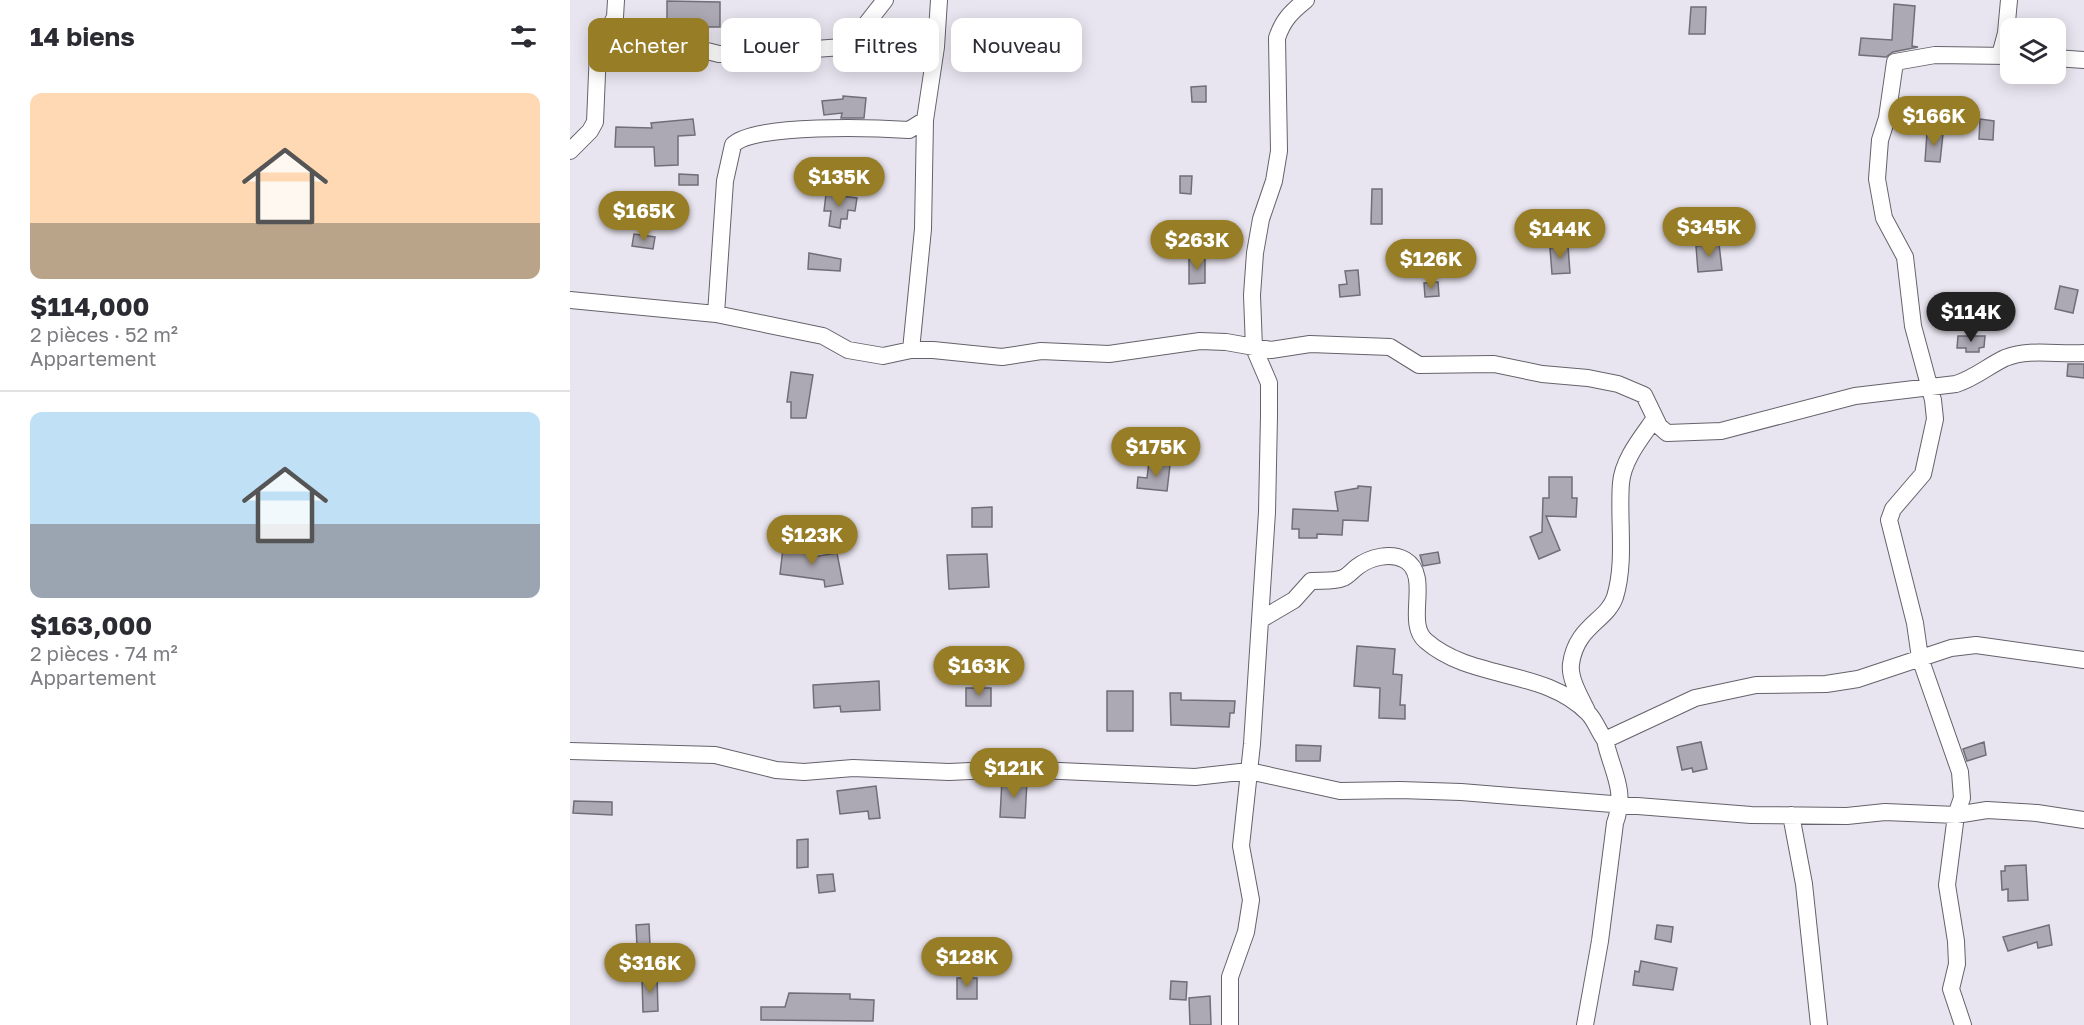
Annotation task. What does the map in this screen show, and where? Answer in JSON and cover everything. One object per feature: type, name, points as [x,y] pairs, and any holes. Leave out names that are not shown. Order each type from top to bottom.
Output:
[{"type":"street","points":[[614,18],[616,0]]},
{"type":"street","points":[[709,52],[748,54],[842,47],[856,38],[885,0]]},
{"type":"street","points":[[911,350],[923,229],[925,120],[936,47],[939,0]]},
{"type":"street","points":[[1230,1025],[1230,977],[1246,932],[1251,900],[1240,846],[1250,771],[1267,512],[1269,383],[1254,348],[1252,295],[1255,253],[1261,219],[1274,181],[1279,151],[1276,38],[1281,24],[1291,11],[1306,0]]},
{"type":"street","points":[[2007,18],[2009,0]]},
{"type":"street","points":[[1963,1025],[1951,989],[1957,964],[1956,941],[1947,885],[1956,815],[1962,798],[1960,772],[1920,658],[1915,623],[1888,520],[1893,509],[1923,474],[1935,420],[1913,326],[1905,257],[1884,218],[1876,179],[1880,140],[1887,118],[1894,65],[1900,60],[1920,56],[2000,55]]},
{"type":"street","points":[[2066,59],[2084,60]]},
{"type":"street","points":[[570,151],[590,131],[595,122],[597,72]]},
{"type":"street","points":[[716,314],[725,181],[731,149],[737,141],[803,129],[909,130],[925,120]]},
{"type":"street","points":[[570,300],[716,314],[823,336],[836,345],[863,355],[883,356],[911,350],[1002,357],[1041,351],[1109,354],[1200,341],[1226,342],[1272,350],[1310,344],[1390,347],[1419,365],[1494,364],[1550,375],[1588,378],[1618,384],[1644,395],[1655,418],[1667,434],[1704,434],[1855,396],[1956,384],[1971,380],[2006,358],[2018,355],[2084,353]]},
{"type":"street","points":[[1586,1025],[1600,941],[1614,823],[1621,806],[1618,783],[1605,740],[1587,711],[1573,678],[1571,663],[1580,638],[1614,600],[1620,556],[1621,481],[1630,455],[1655,418]]},
{"type":"street","points":[[1260,620],[1294,600],[1311,581],[1343,578],[1372,558],[1398,558],[1405,561],[1415,572],[1419,629],[1426,642],[1458,662],[1537,683],[1587,711]]},
{"type":"street","points":[[1605,740],[1695,698],[1756,685],[1826,684],[1858,679],[1943,650],[1976,645],[2084,660]]},
{"type":"street","points":[[570,751],[715,756],[776,770],[804,772],[854,768],[948,772],[1014,769],[1195,777],[1250,771],[1340,792],[1441,791],[1751,815],[1847,816],[1885,812],[1956,815],[1987,810],[2037,813],[2084,820]]},
{"type":"street","points":[[1791,815],[1804,884],[1819,1025]]},
{"type":"building","points":[[667,1],[720,2],[720,27],[709,27],[709,18],[667,18]]},
{"type":"building","points":[[1894,4],[1915,6],[1912,46],[1918,47],[1893,52],[1886,57],[1859,55],[1861,38],[1892,40]]},
{"type":"building","points":[[1691,7],[1706,7],[1705,34],[1689,34]]},
{"type":"building","points":[[1206,86],[1206,102],[1192,102],[1191,87]]},
{"type":"building","points":[[843,96],[866,98],[864,118],[841,118],[842,113],[824,115],[822,101],[843,99]]},
{"type":"building","points":[[693,119],[695,135],[678,136],[678,165],[655,166],[654,147],[615,147],[616,127],[652,128],[651,123]]},
{"type":"building","points":[[1980,119],[1994,121],[1993,140],[1979,139]]},
{"type":"building","points":[[1927,133],[1943,134],[1940,162],[1925,161]]},
{"type":"building","points":[[679,174],[698,175],[698,185],[679,185]]},
{"type":"building","points":[[1180,176],[1192,176],[1191,194],[1180,193]]},
{"type":"building","points":[[1372,189],[1382,189],[1382,224],[1371,224]]},
{"type":"building","points":[[826,194],[857,198],[855,211],[848,210],[847,219],[841,219],[840,228],[829,226],[831,211],[824,211]]},
{"type":"building","points":[[1535,211],[1548,212],[1547,226],[1533,225]]},
{"type":"building","points":[[634,234],[655,237],[653,249],[632,246]]},
{"type":"building","points":[[1719,244],[1722,270],[1698,272],[1696,246]]},
{"type":"building","points":[[1568,246],[1570,273],[1552,274],[1550,248]]},
{"type":"building","points":[[809,253],[841,259],[840,271],[808,269]]},
{"type":"building","points":[[1189,259],[1205,259],[1205,283],[1189,284]]},
{"type":"building","points":[[1358,270],[1360,295],[1340,297],[1339,285],[1347,284],[1345,271]]},
{"type":"building","points":[[1438,282],[1439,296],[1425,297],[1424,283]]},
{"type":"building","points":[[2060,286],[2078,290],[2073,313],[2055,309]]},
{"type":"building","points":[[1958,336],[1985,336],[1984,347],[1979,348],[1979,352],[1966,352],[1966,348],[1957,348]]},
{"type":"building","points":[[2068,364],[2084,364],[2084,378],[2067,376]]},
{"type":"building","points":[[791,372],[813,375],[806,418],[791,418],[791,402],[787,402]]},
{"type":"building","points":[[1149,462],[1170,465],[1167,491],[1137,488],[1138,477],[1147,478]]},
{"type":"building","points":[[1549,477],[1572,477],[1572,498],[1577,498],[1576,517],[1546,516],[1560,550],[1539,559],[1530,537],[1542,532],[1543,498],[1549,498]]},
{"type":"building","points":[[1358,486],[1371,487],[1368,521],[1343,520],[1342,535],[1317,534],[1317,538],[1299,538],[1299,529],[1292,529],[1293,509],[1338,511],[1335,492],[1358,488]]},
{"type":"building","points":[[992,507],[992,527],[972,527],[972,508]]},
{"type":"building","points":[[783,548],[813,552],[812,557],[837,553],[843,584],[825,587],[824,580],[780,574]]},
{"type":"building","points":[[1438,552],[1440,563],[1423,566],[1420,555]]},
{"type":"building","points":[[987,554],[989,587],[949,589],[947,555]]},
{"type":"building","points":[[1357,646],[1395,649],[1393,674],[1402,675],[1400,705],[1405,705],[1405,719],[1379,718],[1380,688],[1354,686]]},
{"type":"building","points":[[879,681],[880,710],[841,712],[840,706],[814,708],[813,685]]},
{"type":"building","points":[[966,688],[991,688],[991,706],[966,706]]},
{"type":"building","points":[[1107,691],[1133,691],[1133,731],[1107,731]]},
{"type":"building","points":[[1170,693],[1181,693],[1181,700],[1235,701],[1234,713],[1230,713],[1229,727],[1171,725]]},
{"type":"building","points":[[1701,742],[1707,769],[1693,772],[1692,768],[1682,770],[1677,747]]},
{"type":"building","points":[[1984,742],[1986,755],[1967,761],[1963,749]]},
{"type":"building","points":[[1296,745],[1321,746],[1320,761],[1296,761]]},
{"type":"building","points":[[1002,780],[1027,781],[1025,818],[1000,817]]},
{"type":"building","points":[[876,786],[880,818],[869,819],[868,811],[840,814],[837,791]]},
{"type":"building","points":[[574,801],[612,802],[612,815],[573,813]]},
{"type":"building","points":[[808,839],[808,867],[797,868],[797,840]]},
{"type":"building","points":[[2026,865],[2028,900],[2008,901],[2008,889],[2002,890],[2001,871],[2005,871],[2005,866]]},
{"type":"building","points":[[833,874],[835,891],[819,893],[817,875]]},
{"type":"building","points":[[649,924],[650,946],[637,947],[636,925]]},
{"type":"building","points":[[1657,925],[1673,927],[1671,942],[1655,939]]},
{"type":"building","points":[[2049,925],[2052,945],[2038,948],[2037,942],[2008,951],[2003,937]]},
{"type":"building","points":[[1641,961],[1677,968],[1673,990],[1633,985],[1635,971],[1639,972]]},
{"type":"building","points":[[657,977],[658,1011],[643,1012],[642,978]]},
{"type":"building","points":[[957,978],[977,978],[977,999],[957,999]]},
{"type":"building","points":[[1171,981],[1187,982],[1186,1000],[1170,999]]},
{"type":"building","points":[[789,993],[850,994],[850,999],[874,1000],[873,1021],[761,1020],[761,1007],[785,1007]]},
{"type":"building","points":[[1210,996],[1211,1025],[1190,1025],[1189,998]]}]
